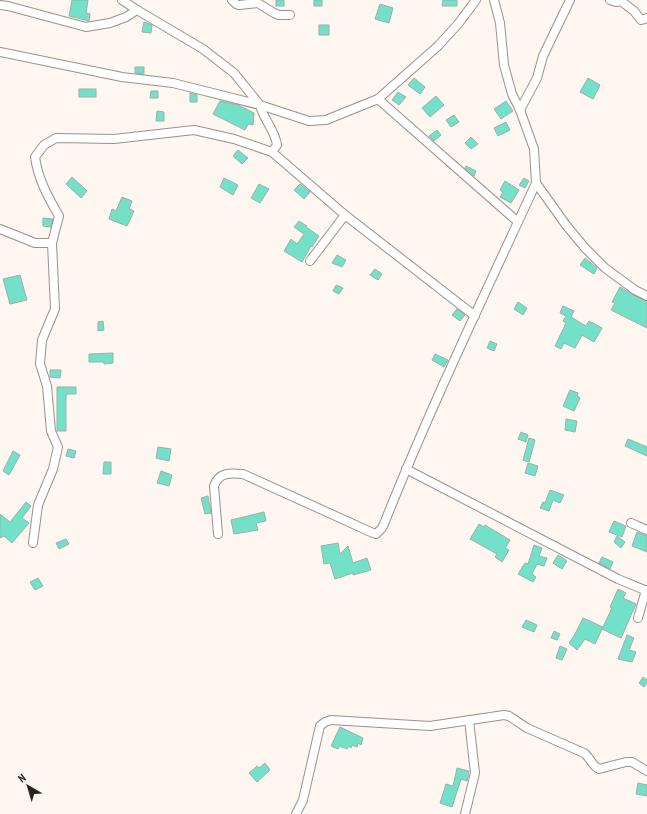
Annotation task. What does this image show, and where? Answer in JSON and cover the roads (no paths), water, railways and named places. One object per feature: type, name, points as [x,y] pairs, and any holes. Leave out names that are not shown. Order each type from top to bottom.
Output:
[{"type":"street","points":[[122,0],[203,49],[234,73],[260,105],[262,114],[276,138],[277,145],[272,152]]},
{"type":"street","points":[[232,0],[239,5],[258,3],[274,13],[290,15]]},
{"type":"street","points":[[0,52],[122,77],[173,83],[260,105],[310,121],[326,120],[378,99],[438,46],[458,24],[476,0]]},
{"type":"street","points":[[218,534],[214,486],[216,479],[228,473],[243,474],[376,534],[382,528],[406,469],[536,183],[534,149],[520,110],[512,94],[504,65],[500,23],[494,0]]},
{"type":"street","points":[[520,110],[536,78],[543,56],[570,0]]},
{"type":"street","points":[[610,0],[616,2],[621,1],[634,11],[641,20],[647,18]]},
{"type":"street","points":[[0,5],[86,27],[110,23],[126,17],[137,10]]},
{"type":"street","points":[[378,99],[518,222]]},
{"type":"street","points":[[32,543],[38,505],[52,469],[58,447],[51,431],[47,386],[40,364],[42,340],[55,309],[52,243],[59,216],[46,192],[37,170],[35,157],[44,145],[56,138],[114,138],[194,130],[234,139],[272,152],[345,215],[475,316]]},
{"type":"street","points":[[536,183],[566,225],[585,248],[605,268],[635,290],[647,296]]},
{"type":"street","points":[[310,261],[345,215]]},
{"type":"street","points":[[0,229],[35,243],[52,243]]},
{"type":"street","points":[[406,469],[618,579],[646,591],[638,618]]},
{"type":"street","points":[[630,523],[647,530]]},
{"type":"street","points":[[296,814],[303,800],[320,726],[331,720],[430,726],[500,715],[509,716],[527,728],[584,753],[595,767],[599,769],[626,762],[632,762],[647,771]]},
{"type":"street","points":[[465,814],[475,773],[469,720]]}]
